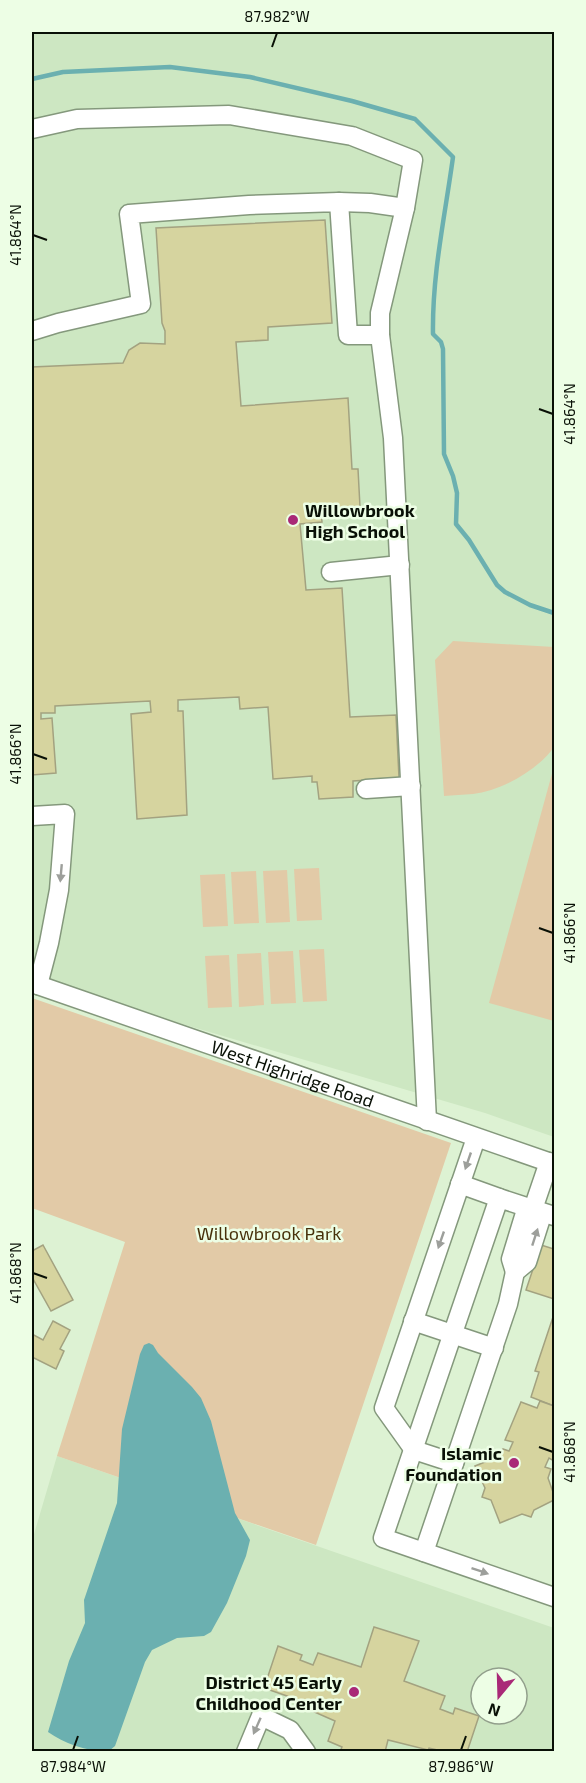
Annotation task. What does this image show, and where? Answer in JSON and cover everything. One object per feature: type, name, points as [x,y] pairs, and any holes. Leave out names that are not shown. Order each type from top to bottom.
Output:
[{"type":"street","points":[[32,129],[77,119],[229,115],[352,136],[413,159],[405,208],[380,313],[380,335],[393,438],[427,1121]]},
{"type":"street","points":[[32,331],[141,304],[129,214],[249,205],[339,202],[370,203],[405,208]]},
{"type":"street","points":[[339,202],[348,335],[380,335]]},
{"type":"street","points":[[331,572],[400,565]]},
{"type":"street","points":[[366,789],[411,786]]},
{"type":"street","points":[[32,816],[65,814],[59,890],[49,943],[35,984]]},
{"type":"street","name":"West Highridge Road","points":[[35,984],[552,1163]]},
{"type":"street","points":[[454,1463],[414,1449],[384,1408],[476,1138]]},
{"type":"street","points":[[424,1552],[508,1304],[515,1272],[511,1259],[525,1213],[533,1209],[552,1163]]},
{"type":"street","points":[[460,1184],[555,1216]]},
{"type":"street","points":[[499,1198],[383,1538],[554,1595]]},
{"type":"street","points":[[414,1321],[494,1348]]},
{"type":"street","points":[[246,1752],[261,1716],[290,1730],[306,1752]]},
{"type":"shaded area","name":"Willowbrook High School","points":[[32,32],[554,32],[554,1137],[485,1113],[132,1011],[32,976]]},
{"type":"shaded area","points":[[57,1456],[554,1628],[554,1751],[32,1752],[32,1541]]},
{"type":"green space","points":[[453,641],[554,647],[554,747],[539,764],[507,784],[484,792],[444,796],[435,660]]},
{"type":"green space","points":[[554,770],[554,1021],[489,1003]]},
{"type":"green space","points":[[319,868],[322,920],[297,921],[294,869]]},
{"type":"green space","points":[[287,870],[290,922],[266,923],[263,871]]},
{"type":"green space","points":[[256,871],[259,923],[234,924],[231,872]]},
{"type":"green space","points":[[225,874],[228,926],[203,927],[200,875]]},
{"type":"green space","points":[[324,949],[327,1001],[303,1002],[299,950]]},
{"type":"green space","points":[[293,951],[296,1003],[271,1004],[268,952]]},
{"type":"green space","points":[[261,953],[264,1005],[239,1007],[237,954]]},
{"type":"green space","points":[[229,955],[232,1007],[208,1008],[205,956]]},
{"type":"green space","name":"Willowbrook Park","points":[[32,998],[451,1143],[316,1545],[57,1456],[125,1242],[32,1208]]},
{"type":"water","points":[[149,1343],[201,1398],[211,1421],[235,1513],[250,1540],[227,1603],[211,1632],[204,1636],[177,1638],[152,1650],[145,1662],[115,1746],[109,1751],[85,1749],[69,1744],[48,1732],[69,1661],[85,1623],[84,1600],[117,1503],[122,1429],[140,1354],[144,1345]]},
{"type":"building","points":[[325,220],[332,323],[268,327],[268,340],[236,342],[241,406],[348,398],[352,469],[358,469],[360,507],[321,509],[322,522],[300,524],[306,590],[342,588],[350,717],[396,715],[399,778],[353,781],[353,797],[319,799],[317,782],[312,782],[312,776],[273,779],[268,707],[240,709],[239,697],[178,700],[178,711],[183,711],[187,815],[137,819],[131,714],[151,712],[150,701],[55,706],[55,713],[41,713],[41,719],[52,718],[56,773],[32,775],[32,367],[123,363],[129,350],[140,343],[165,344],[156,228]]},
{"type":"building","points":[[43,1245],[73,1300],[51,1311],[32,1277],[32,1251]]},
{"type":"building","points":[[541,1245],[554,1249],[554,1299],[526,1290]]},
{"type":"building","points":[[554,1314],[554,1406],[531,1397],[539,1372],[535,1371]]},
{"type":"building","points":[[53,1321],[70,1330],[60,1349],[64,1351],[56,1369],[32,1357],[32,1334],[43,1340]]},
{"type":"building","name":"Islamic Foundation","points":[[540,1401],[554,1406],[554,1461],[549,1458],[545,1467],[551,1469],[548,1478],[554,1500],[534,1510],[531,1517],[522,1514],[500,1523],[491,1500],[482,1497],[485,1488],[475,1466],[500,1456],[503,1449],[509,1451],[513,1442],[505,1440],[521,1402],[537,1408]]},
{"type":"building","name":"District 45 Early Childhood Center","points":[[374,1627],[419,1641],[404,1681],[445,1696],[440,1709],[453,1714],[455,1708],[469,1713],[469,1726],[476,1726],[467,1752],[447,1752],[429,1748],[428,1750],[388,1740],[385,1752],[340,1752],[342,1747],[328,1741],[335,1721],[296,1704],[297,1702],[287,1696],[264,1688],[278,1646],[302,1655],[300,1660],[313,1665],[318,1653],[361,1667]]},
{"type":"waterway","points":[[32,79],[63,72],[170,67],[250,77],[352,101],[415,119],[453,157],[437,267],[433,334],[441,342],[443,349],[444,454],[457,493],[456,524],[469,540],[497,585],[505,592],[530,605],[554,613]]},
{"type":"place","name":"Willowbrook High School","points":[[293,520]]},
{"type":"place","name":"Islamic Foundation","points":[[514,1463]]},
{"type":"place","name":"District 45 Early Childhood Center","points":[[354,1692]]}]
